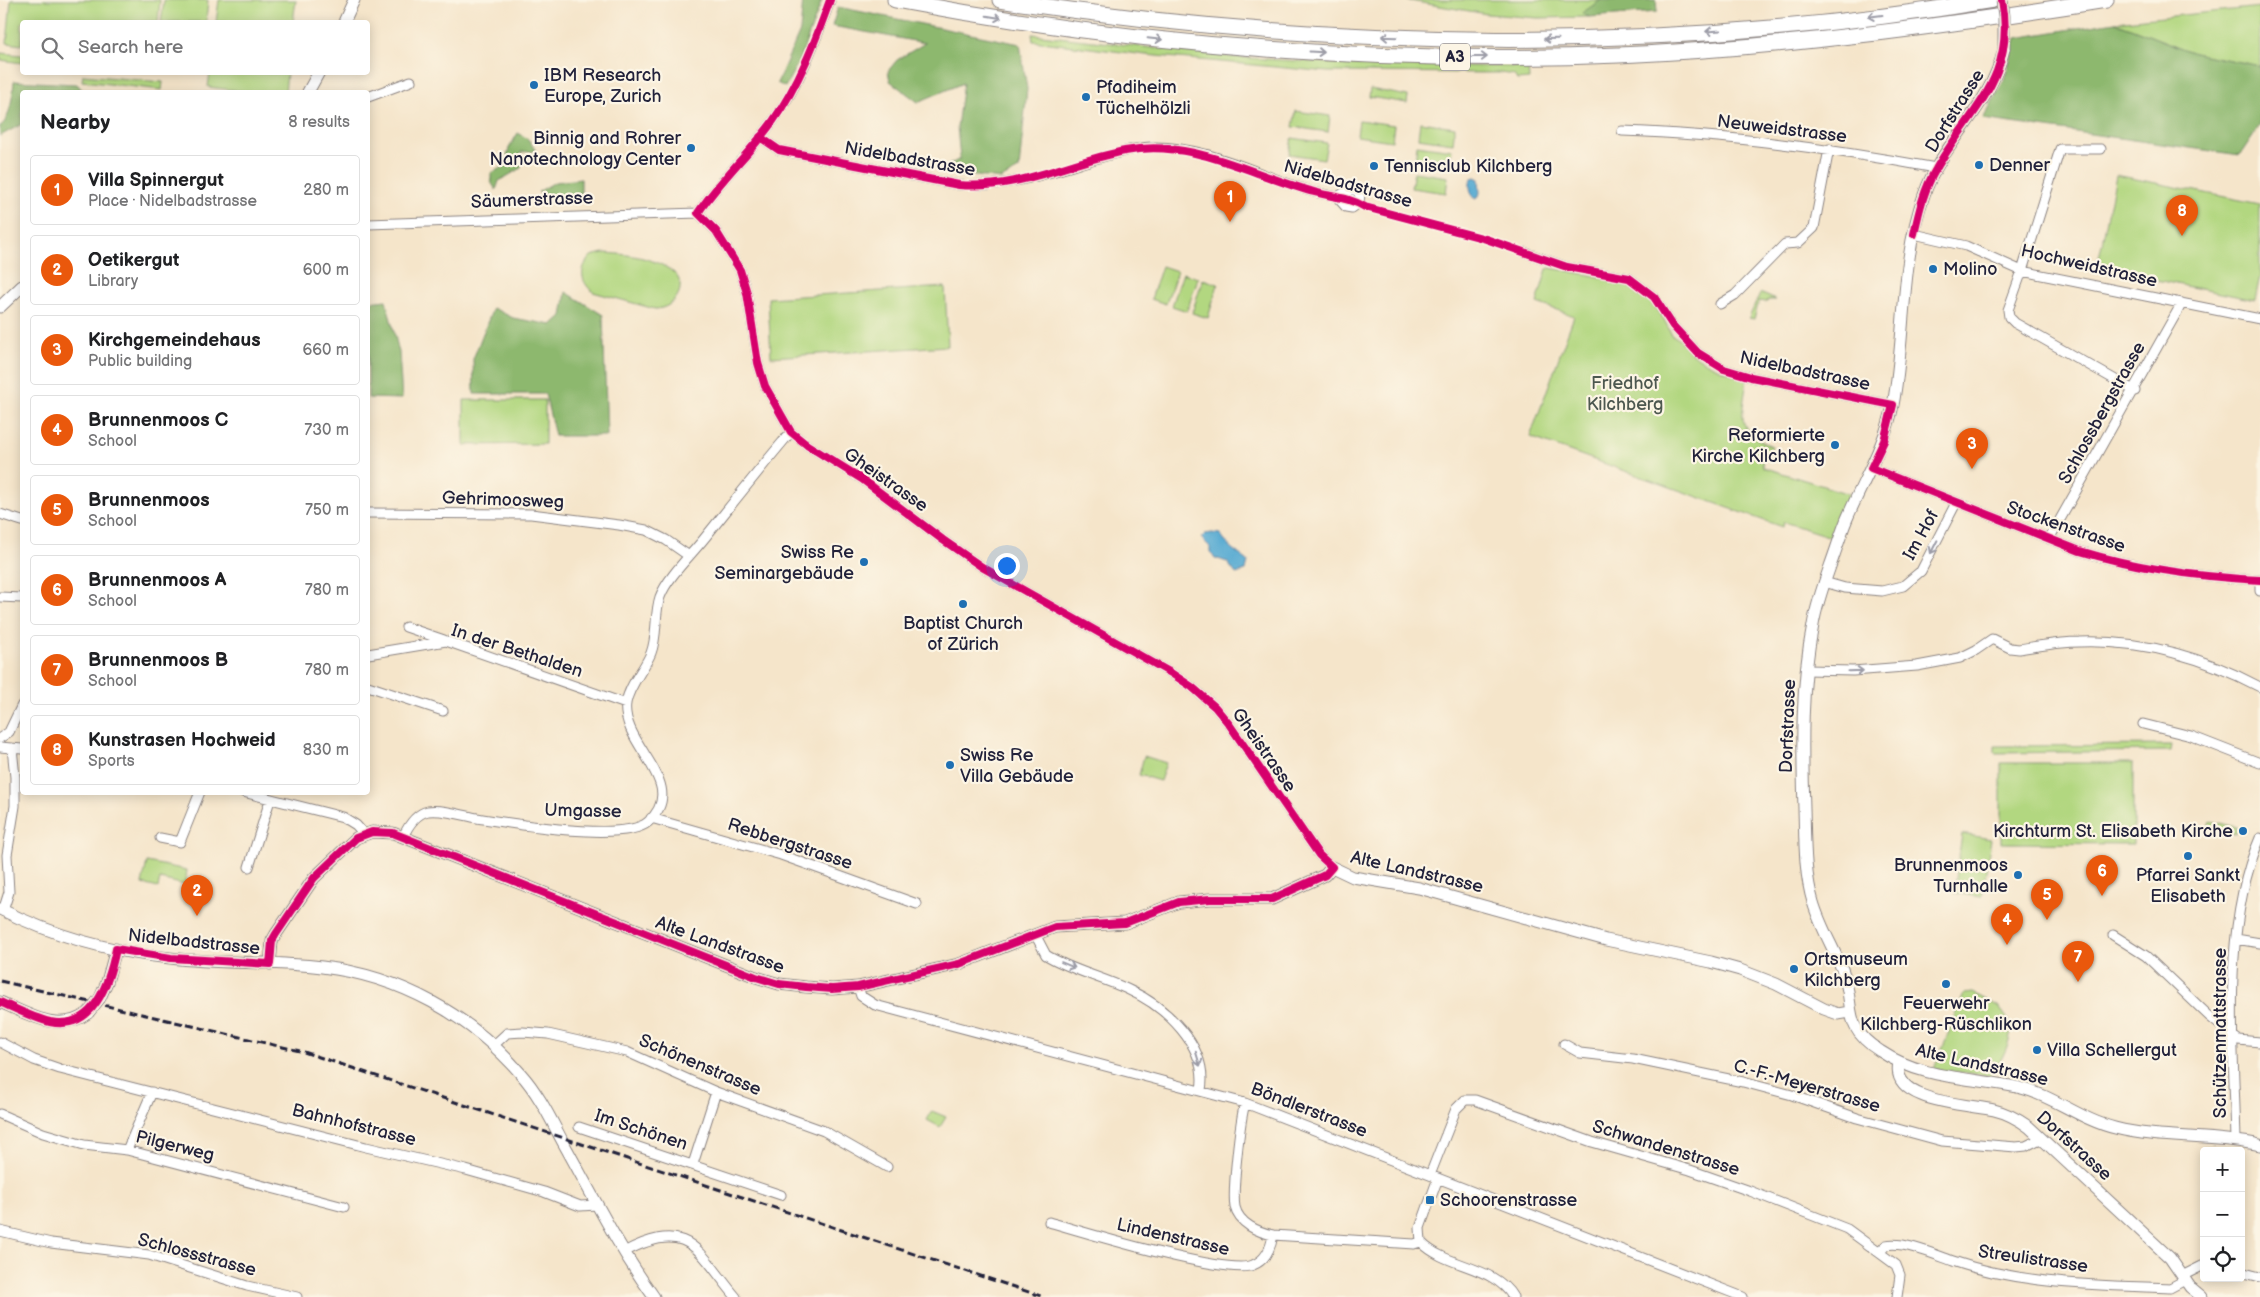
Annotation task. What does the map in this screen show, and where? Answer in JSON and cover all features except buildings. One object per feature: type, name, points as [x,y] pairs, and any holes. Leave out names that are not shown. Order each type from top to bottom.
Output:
[{"type":"highway","name":"A3","points":[[894,0],[1052,26],[1194,43],[1313,52],[1483,57],[1618,55],[1780,44],[1939,26],[2106,0]]},
{"type":"highway","name":"A3","points":[[1000,0],[1130,18],[1266,31],[1387,37],[1506,39],[1616,37],[1757,29],[1993,0]]},
{"type":"street","points":[[345,20],[354,0]]},
{"type":"street","name":"Dorfstrasse","points":[[2002,0],[2004,49],[1990,90],[1936,168],[1922,200],[1914,234],[1893,405],[1884,441],[1848,517],[1824,582],[1812,629],[1807,670],[1802,754],[1807,869],[1812,900],[1845,978],[1852,1022],[1862,1037],[1899,1063],[1898,1068],[1903,1081],[1916,1094],[2008,1114],[2029,1127],[2170,1258],[2184,1278],[2202,1297]]},
{"type":"street","points":[[698,213],[710,195],[760,137],[777,114],[810,53],[830,1]]},
{"type":"street","points":[[309,90],[317,75]]},
{"type":"street","points":[[370,96],[411,80]]},
{"type":"street","name":"Neuweidstrasse","points":[[1622,131],[1691,134],[1829,149],[1936,168]]},
{"type":"street","name":"Nidelbadstrasse","points":[[760,137],[779,150],[959,185],[981,187],[998,186],[1123,151],[1150,147],[1174,148],[1197,153],[1314,192],[1351,199]]},
{"type":"street","points":[[1720,304],[1735,295],[1785,244],[1798,243],[1814,228],[1829,149]]},
{"type":"street","points":[[2101,149],[2060,149],[2008,310],[2009,317],[2015,323],[2134,391]]},
{"type":"street","name":"Säumerstrasse","points":[[370,224],[698,213]]},
{"type":"street","name":"Gheistrasse","points":[[698,213],[716,231],[740,270],[747,293],[758,363],[769,394],[791,432],[862,479],[982,567],[1192,686],[1215,707],[1229,724],[1319,855],[1332,868]]},
{"type":"street","name":"Hochweidstrasse","points":[[1914,234],[1966,246],[2022,271],[2260,318]]},
{"type":"street","name":"Nidelbadstrasse","points":[[1524,252],[1567,267],[1629,278],[1654,297],[1673,326],[1698,353],[1724,368],[1751,377],[1893,405]]},
{"type":"street","points":[[0,307],[20,288]]},
{"type":"street","name":"Schlossbergstrasse","points":[[2049,540],[2182,303]]},
{"type":"street","points":[[651,818],[660,802],[662,789],[660,780],[632,735],[626,717],[626,704],[628,694],[646,663],[655,641],[660,598],[689,556],[791,432]]},
{"type":"street","name":"Stockenstrasse","points":[[1871,468],[2049,540],[2095,556],[2141,568],[2173,573],[2260,580]]},
{"type":"street","name":"Im Hof","points":[[1824,582],[1845,588],[1882,591],[1903,586],[1921,571],[1956,503]]},
{"type":"street","name":"Gehrimoosweg","points":[[370,513],[531,514],[619,525],[646,530],[666,540],[689,556]]},
{"type":"street","points":[[0,514],[20,520]]},
{"type":"street","points":[[2260,580],[2260,591]]},
{"type":"street","points":[[0,598],[20,598]]},
{"type":"street","points":[[406,627],[446,641]]},
{"type":"street","points":[[1807,670],[1853,671],[1917,666],[1960,658],[1992,639],[2010,648],[2019,649],[2077,642],[2108,642],[2141,646],[2196,660],[2260,687]]},
{"type":"street","name":"In der Bethalden","points":[[370,654],[446,641],[626,704]]},
{"type":"street","points":[[370,687],[443,711]]},
{"type":"street","points":[[0,738],[9,732],[20,709]]},
{"type":"street","points":[[2143,724],[2191,736],[2260,763]]},
{"type":"street","points":[[0,747],[20,749]]},
{"type":"street","points":[[2,910],[9,892],[7,855],[15,806],[12,748]]},
{"type":"street","points":[[160,838],[180,842],[199,795]]},
{"type":"street","points":[[253,795],[344,817],[356,825],[364,834],[356,838],[314,878],[301,895],[272,941],[270,964]]},
{"type":"street","points":[[249,867],[270,800]]},
{"type":"street","name":"Umgasse","points":[[402,837],[414,819],[430,811],[530,826],[602,831],[632,829],[641,826],[651,818]]},
{"type":"street","name":"Rebbergstrasse","points":[[651,818],[781,855],[917,904]]},
{"type":"street","name":"Alte Landstrasse","points":[[364,834],[381,832],[402,837],[756,977],[779,984],[832,989],[858,987],[959,964],[1055,926],[1125,923],[1179,902],[1210,899],[1272,899],[1325,875],[1332,868],[1353,877],[1419,888],[1606,940],[1740,970],[1776,984],[1833,1012],[1850,1012]]},
{"type":"street","name":"Schützenmattstrasse","points":[[2236,1141],[2232,1035],[2236,939],[2243,895],[2260,838]]},
{"type":"street","name":"Nidelbadstrasse","points":[[2,910],[42,927],[116,949],[170,958],[325,967],[362,974],[403,988],[431,1001],[455,1015],[494,1045],[523,1076],[546,1110],[597,1205]]},
{"type":"street","points":[[1035,934],[1046,955],[1129,990],[1172,1019],[1193,1044],[1203,1078],[1201,1090]]},
{"type":"street","points":[[2113,935],[2146,956],[2238,1040],[2260,1042]]},
{"type":"street","points":[[2236,939],[2260,943]]},
{"type":"street","points":[[0,1002],[41,1019],[56,1023],[73,1022],[88,1013],[100,998],[107,982],[116,949]]},
{"type":"street","name":"Böndlerstrasse","points":[[858,987],[861,996],[875,1005],[1245,1103],[1743,1297]]},
{"type":"street","name":"Schönenstrasse","points":[[494,1045],[508,1033],[548,1034],[627,1052],[716,1092],[824,1131],[887,1167]]},
{"type":"street","name":"Bahnhofstrasse","points":[[0,1042],[34,1060],[60,1069],[366,1147],[466,1170],[544,1192],[580,1206],[597,1205]]},
{"type":"street","name":"C.-F.-Meyerstrasse","points":[[1564,1044],[1580,1053],[1633,1059],[1743,1082],[1792,1095],[1857,1118],[1942,1141],[2022,1147],[2040,1139]]},
{"type":"street","name":"Alte Landstrasse","points":[[1899,1063],[1946,1077],[2023,1088],[2042,1095],[2094,1121],[2114,1128],[2144,1134],[2236,1141],[2260,1145]]},
{"type":"street","points":[[127,1150],[152,1092]]},
{"type":"street","name":"Im Schönen","points":[[692,1164],[716,1092]]},
{"type":"street","name":"Schwandenstrasse","points":[[1434,1176],[1456,1109],[1465,1100],[1475,1100],[1592,1142],[1690,1170],[1806,1211],[1847,1229],[1896,1264],[1900,1275],[1897,1297]]},
{"type":"street","points":[[1245,1103],[1236,1179],[1236,1207],[1243,1221],[1257,1232],[1273,1236],[1414,1244],[1421,1242]]},
{"type":"street","name":"Pilgerweg","points":[[0,1114],[43,1133],[84,1144],[127,1150],[344,1207]]},
{"type":"street","name":"Im Schönen","points":[[578,1127],[692,1164],[781,1196]]},
{"type":"street","points":[[1434,1176],[1420,1228],[1421,1242],[1440,1256],[1495,1279],[1504,1285],[1514,1297]]},
{"type":"street","points":[[597,1205],[624,1252],[654,1297]]},
{"type":"street","name":"Lindenstrasse","points":[[1049,1222],[1132,1245],[1228,1268],[1253,1265],[1264,1258],[1271,1248],[1273,1236]]},
{"type":"street","name":"Schlossstrasse","points":[[0,1231],[51,1243],[149,1255],[247,1286],[297,1297]]},
{"type":"street","points":[[624,1252],[648,1240],[674,1238],[687,1242],[705,1256],[736,1297]]},
{"type":"street","name":"Streulistrasse","points":[[1880,1252],[1886,1245],[1903,1246],[1992,1273],[2044,1280],[2170,1288],[2184,1278]]},
{"type":"street","points":[[2184,1278],[2200,1268]]},
{"type":"street","points":[[2245,1273],[2260,1277]]},
{"type":"green space","points":[[11,0],[160,0],[158,20],[20,20],[20,45],[7,43]]},
{"type":"green space","points":[[164,0],[208,0],[206,20],[161,20]]},
{"type":"green space","points":[[219,0],[296,0],[293,20],[216,20]]},
{"type":"green space","points":[[803,0],[822,0],[799,61],[785,87],[777,83],[800,31]]},
{"type":"green space","points":[[1404,0],[1601,0],[1583,13],[1589,17],[1538,18],[1487,14]]},
{"type":"green space","points":[[1601,0],[1656,0],[1657,12],[1589,17],[1582,13]]},
{"type":"green space","points":[[838,7],[1020,44],[1027,89],[1019,169],[1001,179],[937,171],[960,159],[957,127],[963,83],[918,102],[890,81],[888,71],[897,60],[925,43],[832,26]]},
{"type":"green space","points":[[2260,7],[2260,66],[2194,53],[2115,22]]},
{"type":"green space","points":[[2115,22],[2194,53],[2260,66],[2260,125],[2240,155],[1983,119],[2004,80],[2016,38]]},
{"type":"green space","points":[[1032,34],[1233,57],[1346,64],[1528,67],[1529,79],[1517,80],[1514,75],[1501,73],[1328,72],[1146,55],[1033,41]]},
{"type":"green space","points":[[0,53],[20,55],[20,63],[0,60]]},
{"type":"green space","points":[[83,75],[163,82],[162,90],[82,81]]},
{"type":"green space","points":[[210,75],[287,75],[285,90],[233,90],[208,87]]},
{"type":"green space","points":[[14,81],[77,84],[82,90],[20,90],[20,125],[0,136],[0,126],[6,119]]},
{"type":"green space","points":[[1370,89],[1408,96],[1407,103],[1369,97]]},
{"type":"green space","points":[[1296,111],[1330,116],[1328,132],[1293,127]]},
{"type":"green space","points":[[1359,120],[1394,125],[1392,141],[1357,136]]},
{"type":"green space","points":[[1420,122],[1455,127],[1453,143],[1418,138]]},
{"type":"green space","points":[[518,133],[528,139],[536,151],[521,152],[521,168],[499,181],[496,190],[491,182],[491,173],[505,166],[509,148]]},
{"type":"green space","points":[[1292,138],[1327,143],[1324,159],[1289,154]]},
{"type":"green space","points":[[1417,145],[1452,150],[1449,166],[1415,161]]},
{"type":"green space","points":[[1414,172],[1448,177],[1446,193],[1411,188]]},
{"type":"green space","points":[[2116,175],[2260,204],[2260,276],[2255,300],[2097,268]]},
{"type":"green space","points":[[581,179],[581,198],[551,199],[538,192],[555,182]]},
{"type":"green space","points":[[603,253],[640,257],[665,267],[678,278],[680,290],[678,296],[668,305],[655,309],[593,292],[583,279],[584,266],[591,256]]},
{"type":"green space","points":[[1162,266],[1177,271],[1166,304],[1151,299]]},
{"type":"green space","name":"Friedhof Kilchberg","points":[[1547,269],[1602,277],[1638,292],[1652,302],[1671,335],[1678,338],[1696,357],[1747,380],[1743,403],[1743,421],[1751,435],[1772,446],[1762,462],[1763,467],[1849,494],[1831,537],[1784,522],[1782,527],[1530,437],[1574,316],[1537,303]]},
{"type":"green space","points":[[1183,273],[1198,278],[1187,311],[1172,306]]},
{"type":"green space","points":[[1203,279],[1218,284],[1208,318],[1192,313]]},
{"type":"green space","points":[[945,287],[948,346],[771,357],[768,298]]},
{"type":"green space","points":[[566,292],[603,315],[607,436],[555,436],[545,394],[474,394],[473,359],[493,308],[513,318],[552,325],[562,316]]},
{"type":"green space","points":[[1760,293],[1776,300],[1759,301],[1754,319],[1749,318]]},
{"type":"green space","points":[[386,300],[399,352],[402,399],[370,398],[370,302]]},
{"type":"green space","points":[[464,400],[545,400],[545,444],[464,445]]},
{"type":"green space","points":[[2171,745],[2170,751],[1995,753],[1995,746]]},
{"type":"green space","points":[[1144,756],[1166,763],[1160,781],[1139,775]]},
{"type":"green space","points":[[2001,763],[2133,763],[2133,844],[2001,843]]},
{"type":"green space","points":[[2210,821],[2237,827],[2236,834],[2208,827]]},
{"type":"green space","points":[[1962,834],[1991,839],[1982,897],[1954,893]]},
{"type":"green space","points":[[147,862],[187,870],[185,885],[160,879],[158,888],[142,884]]},
{"type":"green space","points":[[1973,993],[1998,1006],[2012,1025],[2007,1046],[1999,1064],[1990,1076],[1934,1069],[1964,994]]},
{"type":"green space","points":[[932,1111],[946,1117],[940,1127],[927,1120]]},
{"type":"water","points":[[1472,178],[1479,179],[1480,193],[1478,198],[1475,199],[1470,186]]},
{"type":"water","points":[[1205,534],[1220,534],[1231,548],[1248,561],[1246,571],[1236,574],[1227,562],[1215,558],[1210,553],[1210,547],[1201,538]]},
{"type":"railway","points":[[0,981],[304,1052],[1044,1297]]},
{"type":"cycle path","points":[[0,1002],[50,1022],[65,1023],[78,1019],[97,1002],[109,976],[116,949],[171,958],[270,964],[272,941],[314,878],[356,838],[372,832],[393,833],[756,977],[779,984],[832,989],[858,987],[959,964],[1055,927],[1125,923],[1179,902],[1210,899],[1272,899],[1325,875],[1332,867],[1319,855],[1229,724],[1215,707],[1192,687],[1171,673],[982,567],[862,479],[807,445],[791,432],[765,386],[758,363],[747,293],[740,270],[716,231],[698,213],[764,133],[782,107],[806,62],[830,0]]},
{"type":"cycle path","points":[[1914,234],[1928,184],[1949,148],[1976,110],[1997,72],[2003,51],[2005,27],[2002,0]]},
{"type":"cycle path","points":[[760,137],[779,150],[959,185],[981,185],[1022,179],[1125,151],[1150,148],[1174,150],[1221,160],[1291,185],[1486,239],[1567,267],[1629,278],[1654,297],[1673,326],[1698,353],[1724,369],[1751,377],[1893,405],[1884,441],[1871,468],[2080,551],[2124,563],[2169,571],[2214,577],[2260,580]]},
{"type":"place","name":"IBM Research Europe, Zurich","points":[[534,85]]},
{"type":"place","name":"Pfadiheim Tüchelhölzli","points":[[1086,97]]},
{"type":"place","name":"Binnig and Rohrer Nanotechnology Center","points":[[691,148]]},
{"type":"place","name":"Denner","points":[[1979,165]]},
{"type":"place","name":"Tennisclub Kilchberg","points":[[1374,166]]},
{"type":"place","name":"Villa Spinnergut","points":[[1230,222]]},
{"type":"place","name":"Kunstrasen Hochweid","points":[[2182,236]]},
{"type":"place","name":"Molino","points":[[1933,269]]},
{"type":"place","name":"Reformierte Kirche Kilchberg","points":[[1835,445]]},
{"type":"place","name":"Kirchgemeindehaus","points":[[1972,469]]},
{"type":"place","name":"Swiss Re Seminargebäude","points":[[864,562]]},
{"type":"place","name":"Baptist Church of Zürich","points":[[963,604]]},
{"type":"place","name":"Swiss Re Villa Gebäude","points":[[950,765]]},
{"type":"place","name":"Kirchturm St. Elisabeth Kirche","points":[[2243,831]]},
{"type":"place","name":"Pfarrei Sankt Elisabeth","points":[[2188,856]]},
{"type":"place","name":"Brunnenmoos Turnhalle","points":[[2018,875]]},
{"type":"place","name":"Brunnenmoos A","points":[[2102,896]]},
{"type":"place","name":"Oetikergut","points":[[197,916]]},
{"type":"place","name":"Brunnenmoos","points":[[2047,920]]},
{"type":"place","name":"Brunnenmoos C","points":[[2007,945]]},
{"type":"place","name":"Ortsmuseum Kilchberg","points":[[1794,969]]},
{"type":"place","name":"Brunnenmoos B","points":[[2078,982]]},
{"type":"place","name":"Feuerwehr Kilchberg-Rüschlikon","points":[[1946,984]]},
{"type":"place","name":"Villa Schellergut","points":[[2037,1050]]},
{"type":"place","name":"Schoorenstrasse","points":[[1430,1200]]}]
